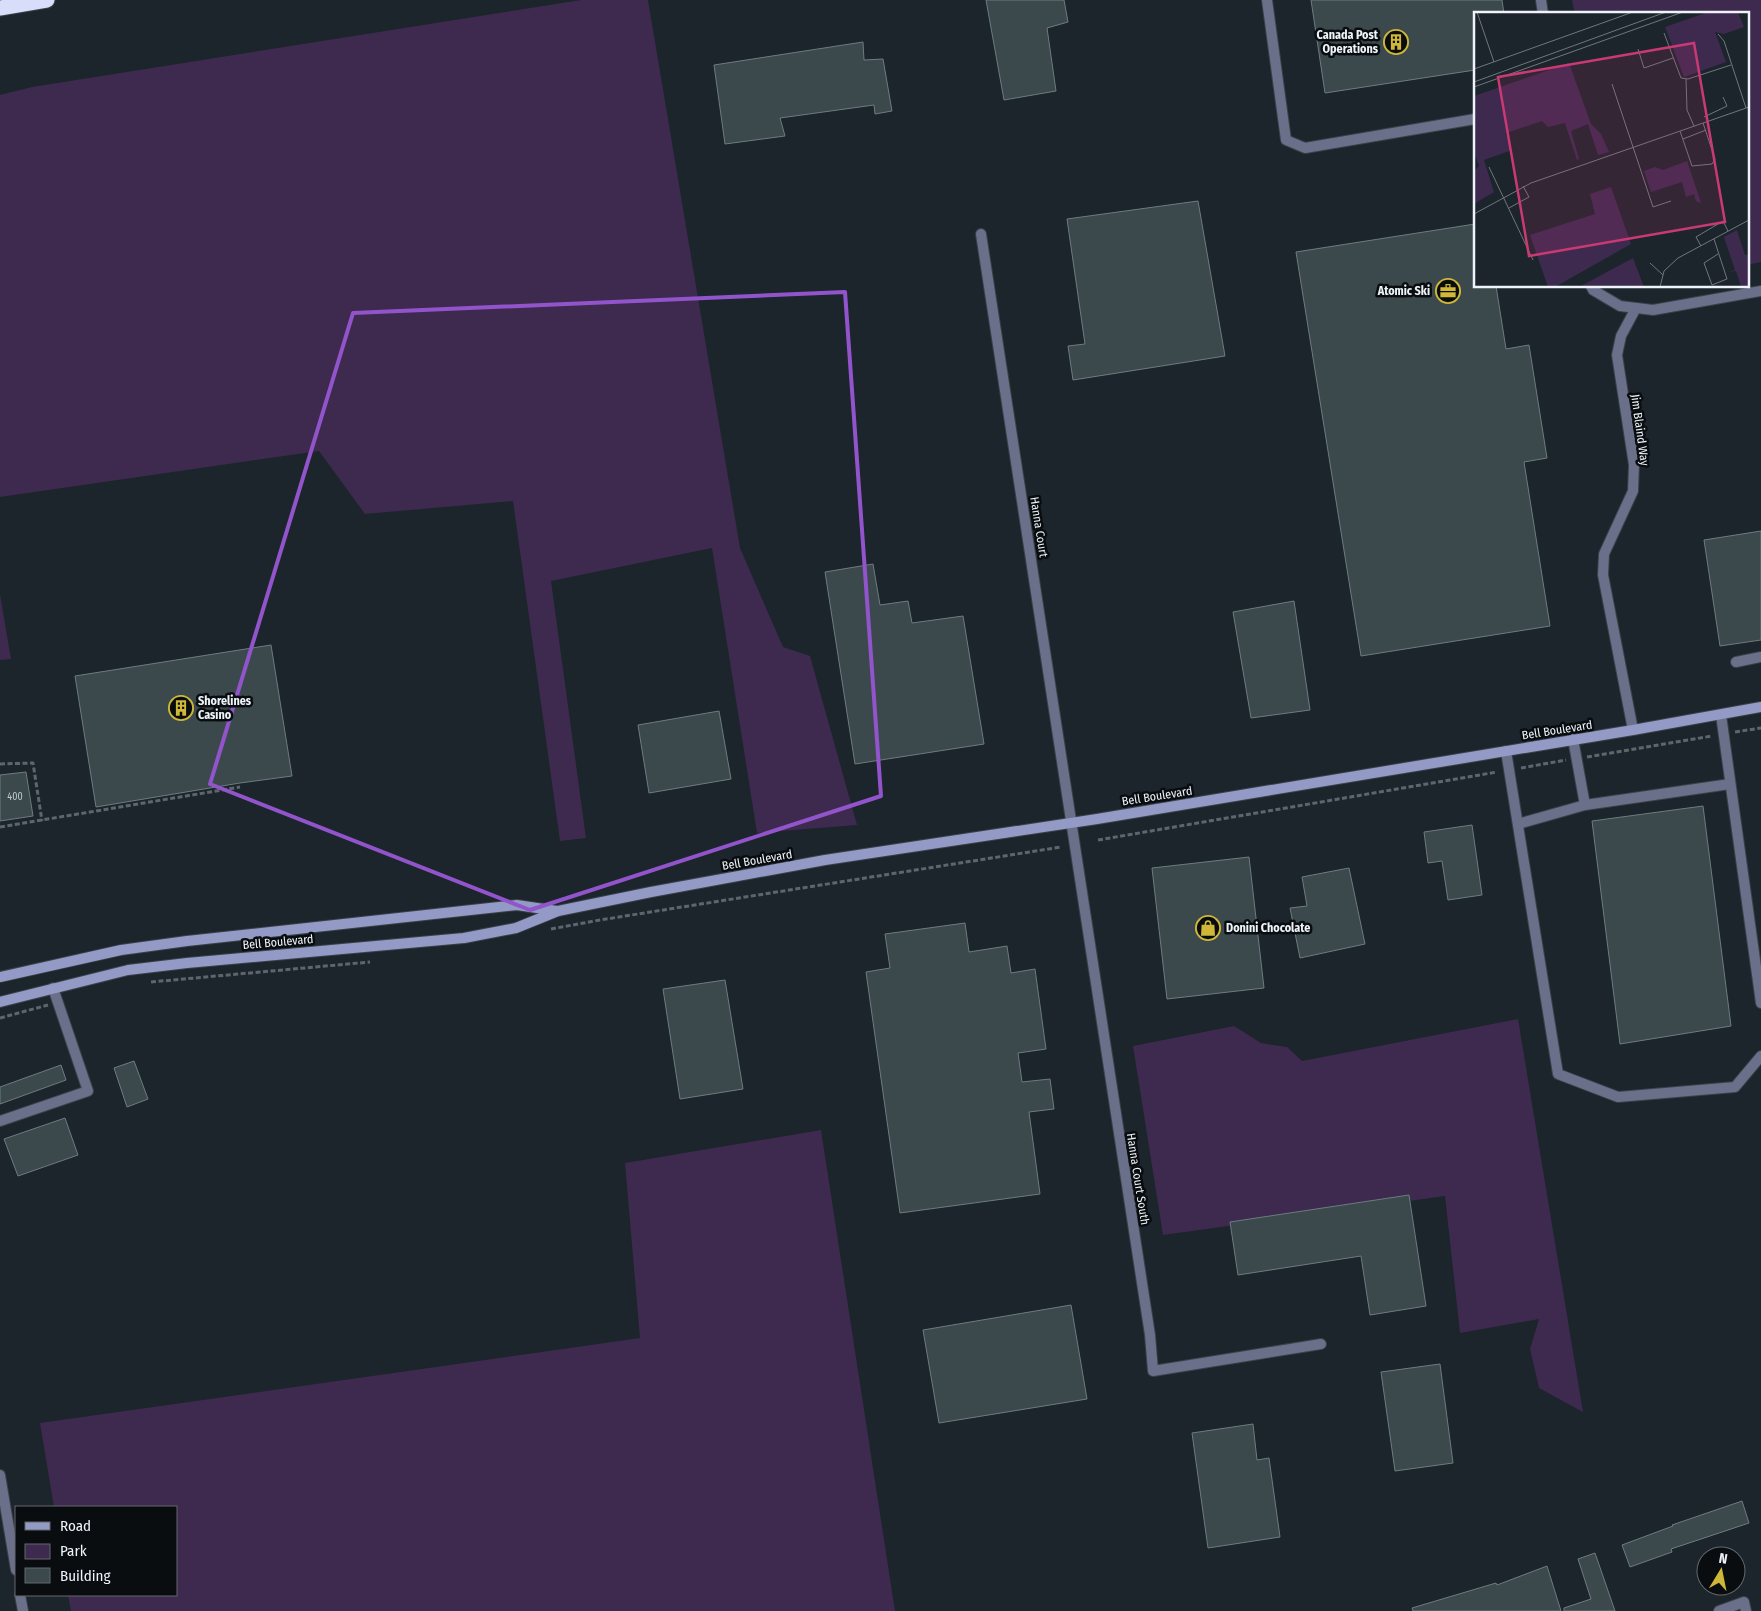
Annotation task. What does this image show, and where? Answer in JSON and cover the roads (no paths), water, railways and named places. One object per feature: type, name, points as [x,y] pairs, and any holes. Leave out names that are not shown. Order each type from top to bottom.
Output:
[{"type":"highway","points":[[0,8],[47,0]]},
{"type":"main road","name":"Bell Boulevard","points":[[0,1002],[128,970],[464,938],[516,928],[558,911],[825,860],[1072,823],[1761,708]]},
{"type":"main road","name":"Bell Boulevard","points":[[0,977],[121,950],[187,941],[517,905],[558,911]]},
{"type":"street","points":[[1267,0],[1286,140],[1305,148],[1474,119]]},
{"type":"street","name":"Hanna Court","points":[[982,234],[1072,823]]},
{"type":"street","points":[[1592,288],[1620,306],[1653,310],[1761,291]]},
{"type":"street","name":"Jim Blaind Way","points":[[1633,730],[1603,575],[1604,554],[1633,491],[1634,465],[1616,355],[1621,336],[1636,308]]},
{"type":"street","points":[[1736,662],[1761,658]]},
{"type":"street","points":[[1721,715],[1761,1003]]},
{"type":"street","points":[[1573,739],[1585,805]]},
{"type":"street","points":[[1506,751],[1558,1074],[1618,1097],[1735,1087],[1761,1056]]},
{"type":"street","points":[[1518,824],[1585,805],[1730,784]]},
{"type":"street","name":"Hanna Court South","points":[[1072,823],[1150,1335],[1153,1371],[1321,1344]]},
{"type":"street","points":[[0,1121],[88,1091],[53,988]]},
{"type":"street","points":[[0,1475],[15,1564]]},
{"type":"street","points":[[20,1596],[23,1611]]},
{"type":"street","points":[[1720,1611],[1744,1602],[1746,1611]]},
{"type":"place","name":"Canada Post Operations","points":[[1396,42]]},
{"type":"place","name":"Atomic Ski","points":[[1448,291]]},
{"type":"place","name":"Shorelines Casino","points":[[181,708]]},
{"type":"place","name":"Donini Chocolate","points":[[1208,928]]}]
